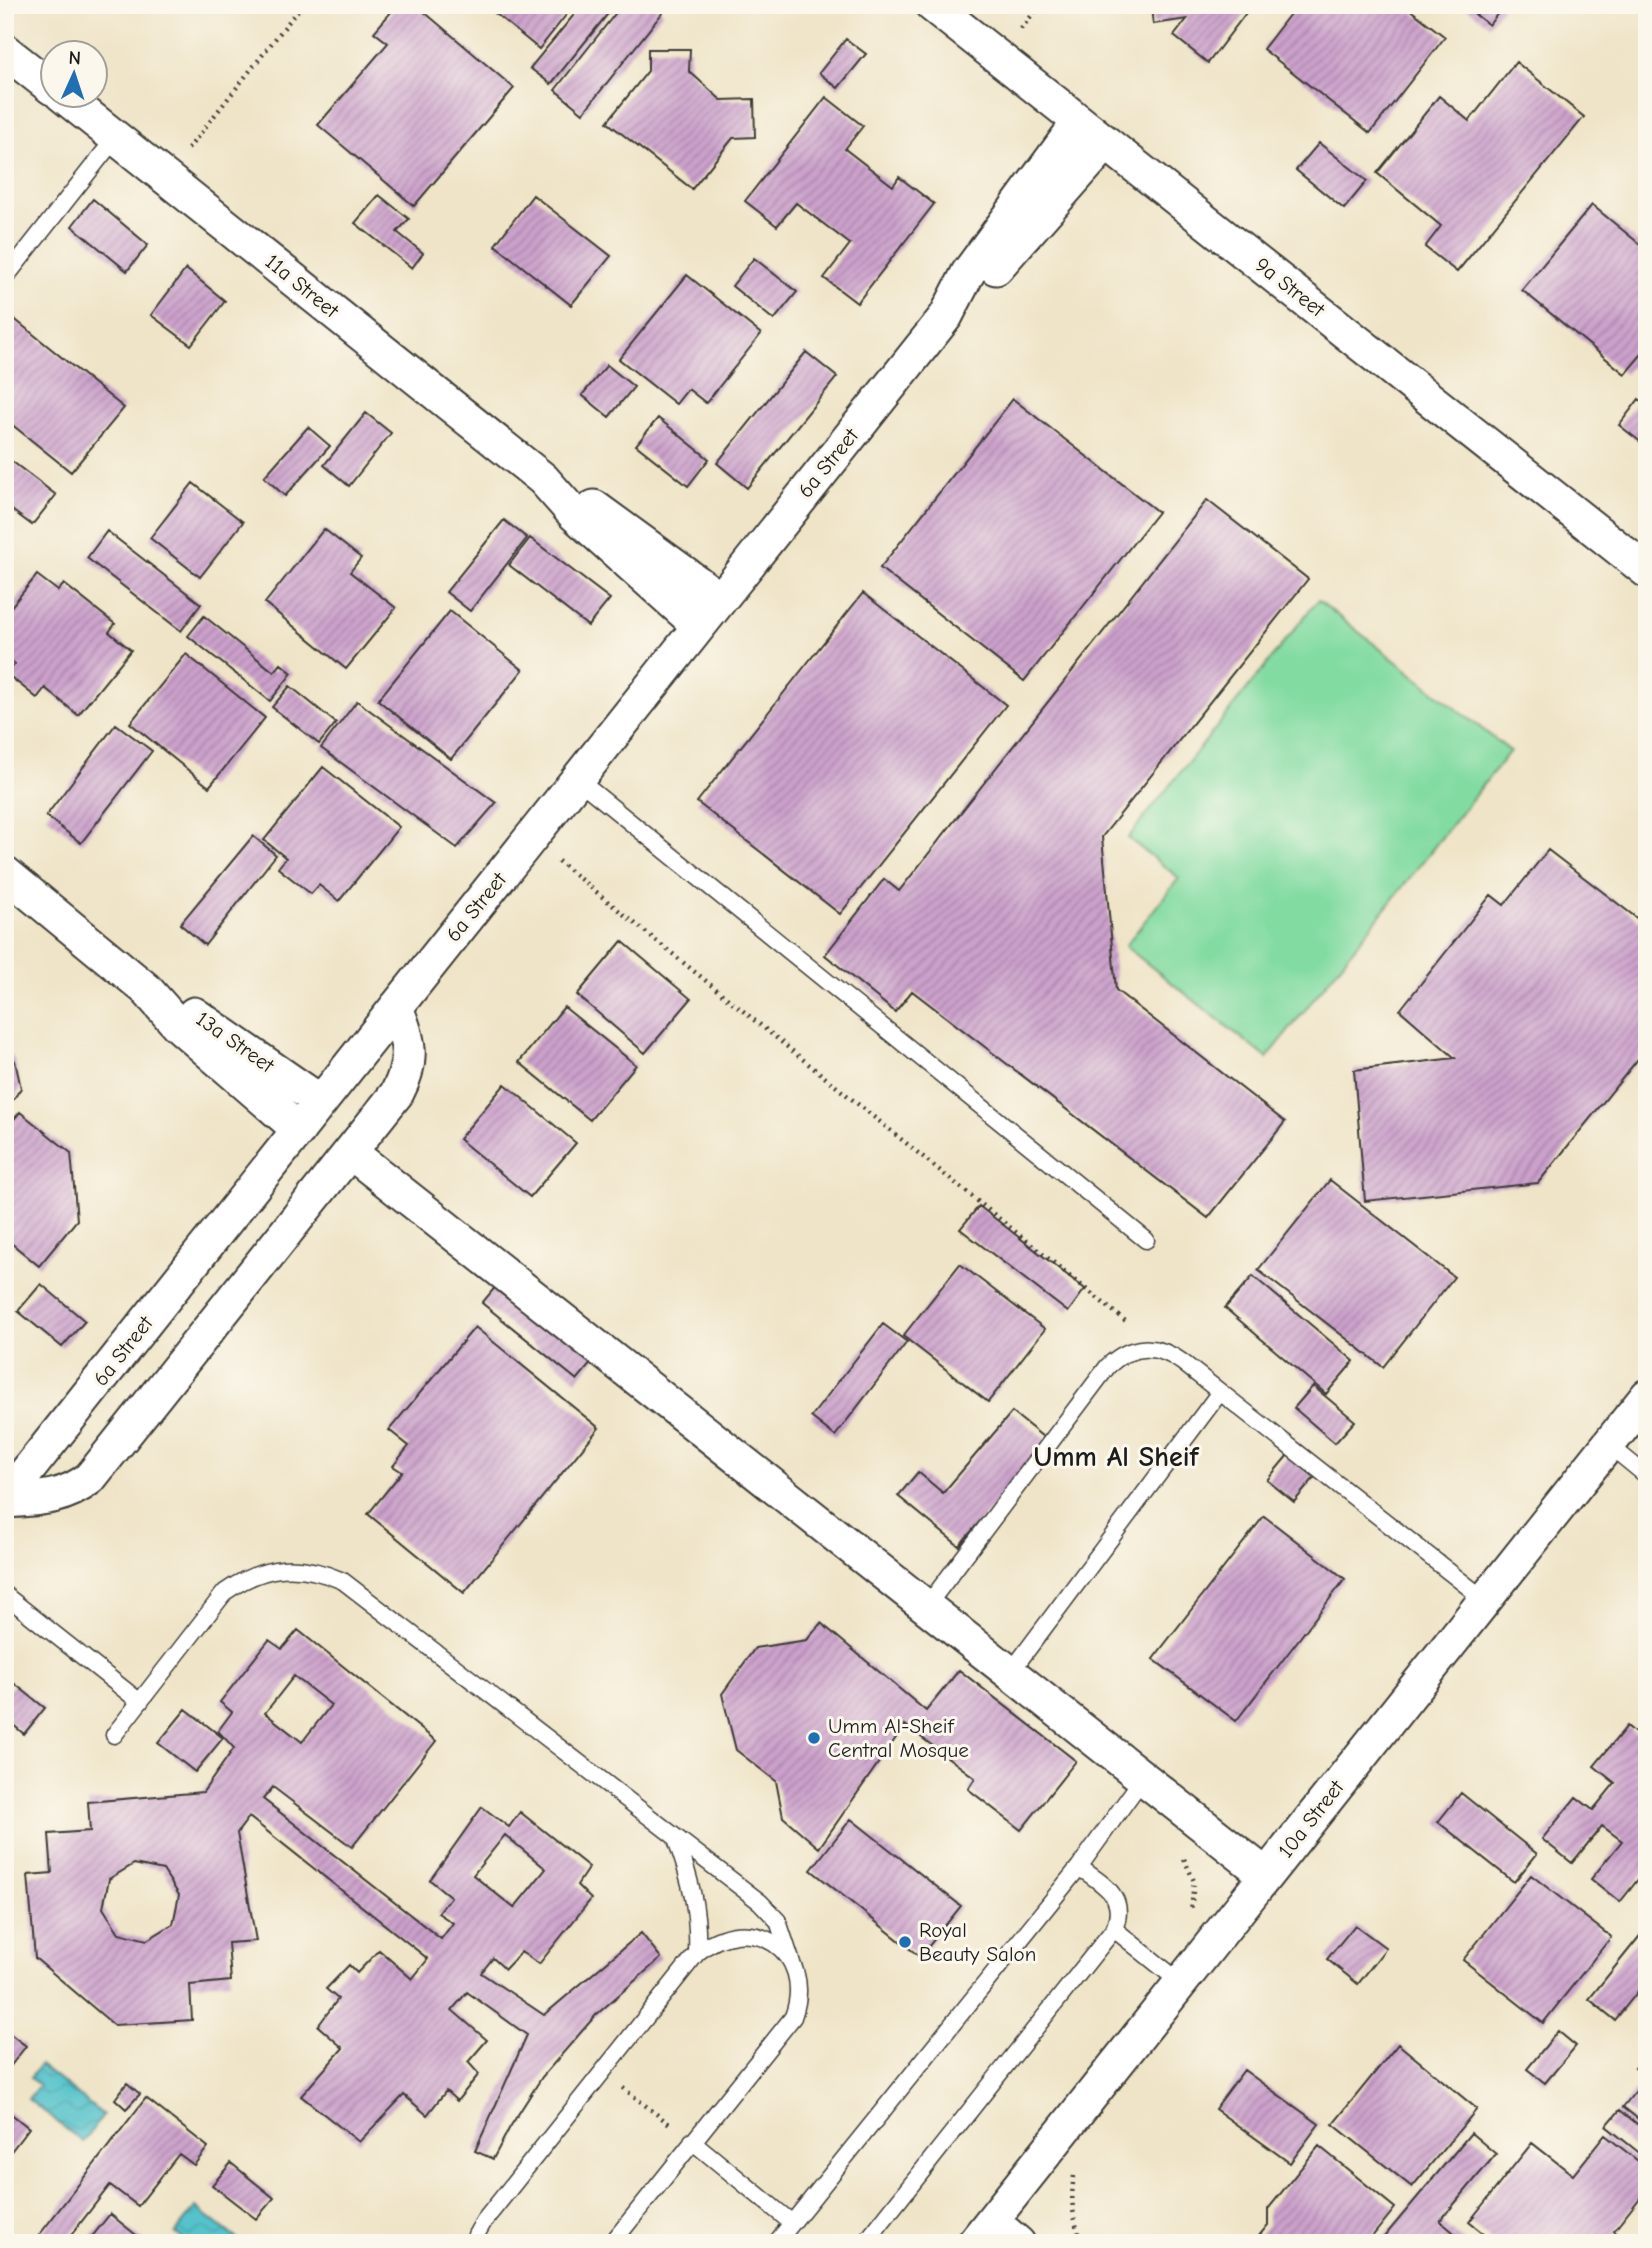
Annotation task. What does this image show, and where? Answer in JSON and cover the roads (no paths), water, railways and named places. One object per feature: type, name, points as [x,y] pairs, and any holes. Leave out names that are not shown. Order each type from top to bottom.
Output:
[{"type":"street","name":"9a Street","points":[[932,5],[1647,570]]},
{"type":"street","points":[[5,51],[38,77]]},
{"type":"street","name":"11a Street","points":[[78,108],[543,479],[574,514],[699,626]]},
{"type":"street","name":"6a Street","points":[[946,316],[968,273],[1079,122]]},
{"type":"street","name":"6a Street","points":[[5,1500],[946,316],[981,285],[1106,143]]},
{"type":"street","name":"11a Street","points":[[543,479],[586,501],[720,599]]},
{"type":"street","name":"13a Street","points":[[5,873],[146,989],[177,1024],[299,1130]]},
{"type":"street","name":"13a Street","points":[[146,989],[189,1010],[321,1102]]},
{"type":"street","points":[[5,1500],[55,1497],[80,1486],[90,1478],[397,1093],[404,1080],[409,1050],[407,1035],[396,1007]]},
{"type":"street","points":[[350,1152],[1266,1875]]},
{"type":"street","name":"10a Street","points":[[983,2232],[1647,1396]]},
{"type":"street","points":[[983,2232],[1018,2243]]},
{"type":"lane","points":[[5,278],[116,138]]},
{"type":"lane","points":[[577,779],[1146,1240]]},
{"type":"lane","points":[[926,1607],[1108,1366],[1118,1356],[1144,1347],[1171,1354],[1485,1600]]},
{"type":"lane","points":[[1010,1673],[1220,1392]]},
{"type":"lane","points":[[1609,1445],[1647,1476]]},
{"type":"lane","points":[[114,1735],[225,1592],[259,1573],[279,1569],[300,1568],[323,1573],[343,1581],[770,1910],[783,1933],[799,1990],[793,2017],[612,2243]]},
{"type":"lane","points":[[5,1595],[140,1702]]},
{"type":"lane","points":[[776,2243],[1079,1867],[1143,1778]]},
{"type":"lane","points":[[676,1839],[694,1896],[698,1928],[697,1953]]},
{"type":"lane","points":[[865,2243],[1114,1929],[1119,1914],[1115,1898],[1079,1867]]},
{"type":"lane","points":[[1114,1929],[1181,1983]]},
{"type":"lane","points":[[475,2243],[476,2235],[484,2221],[697,1953],[723,1936],[747,1934],[770,1941],[792,1963]]},
{"type":"lane","points":[[692,2141],[792,2223]]},
{"type":"water","points":[[40,2065],[103,2115],[83,2142],[28,2099],[39,2085],[30,2078]]},
{"type":"water","points":[[196,2207],[242,2243],[188,2243],[175,2233]]},
{"type":"place","name":"Umm Al-Sheif Central Mosque","points":[[814,1738]]},
{"type":"place","name":"Royal Beauty Salon","points":[[905,1942]]},
{"type":"district","name":"Umm Al Sheif","points":[[1116,1457]]}]
